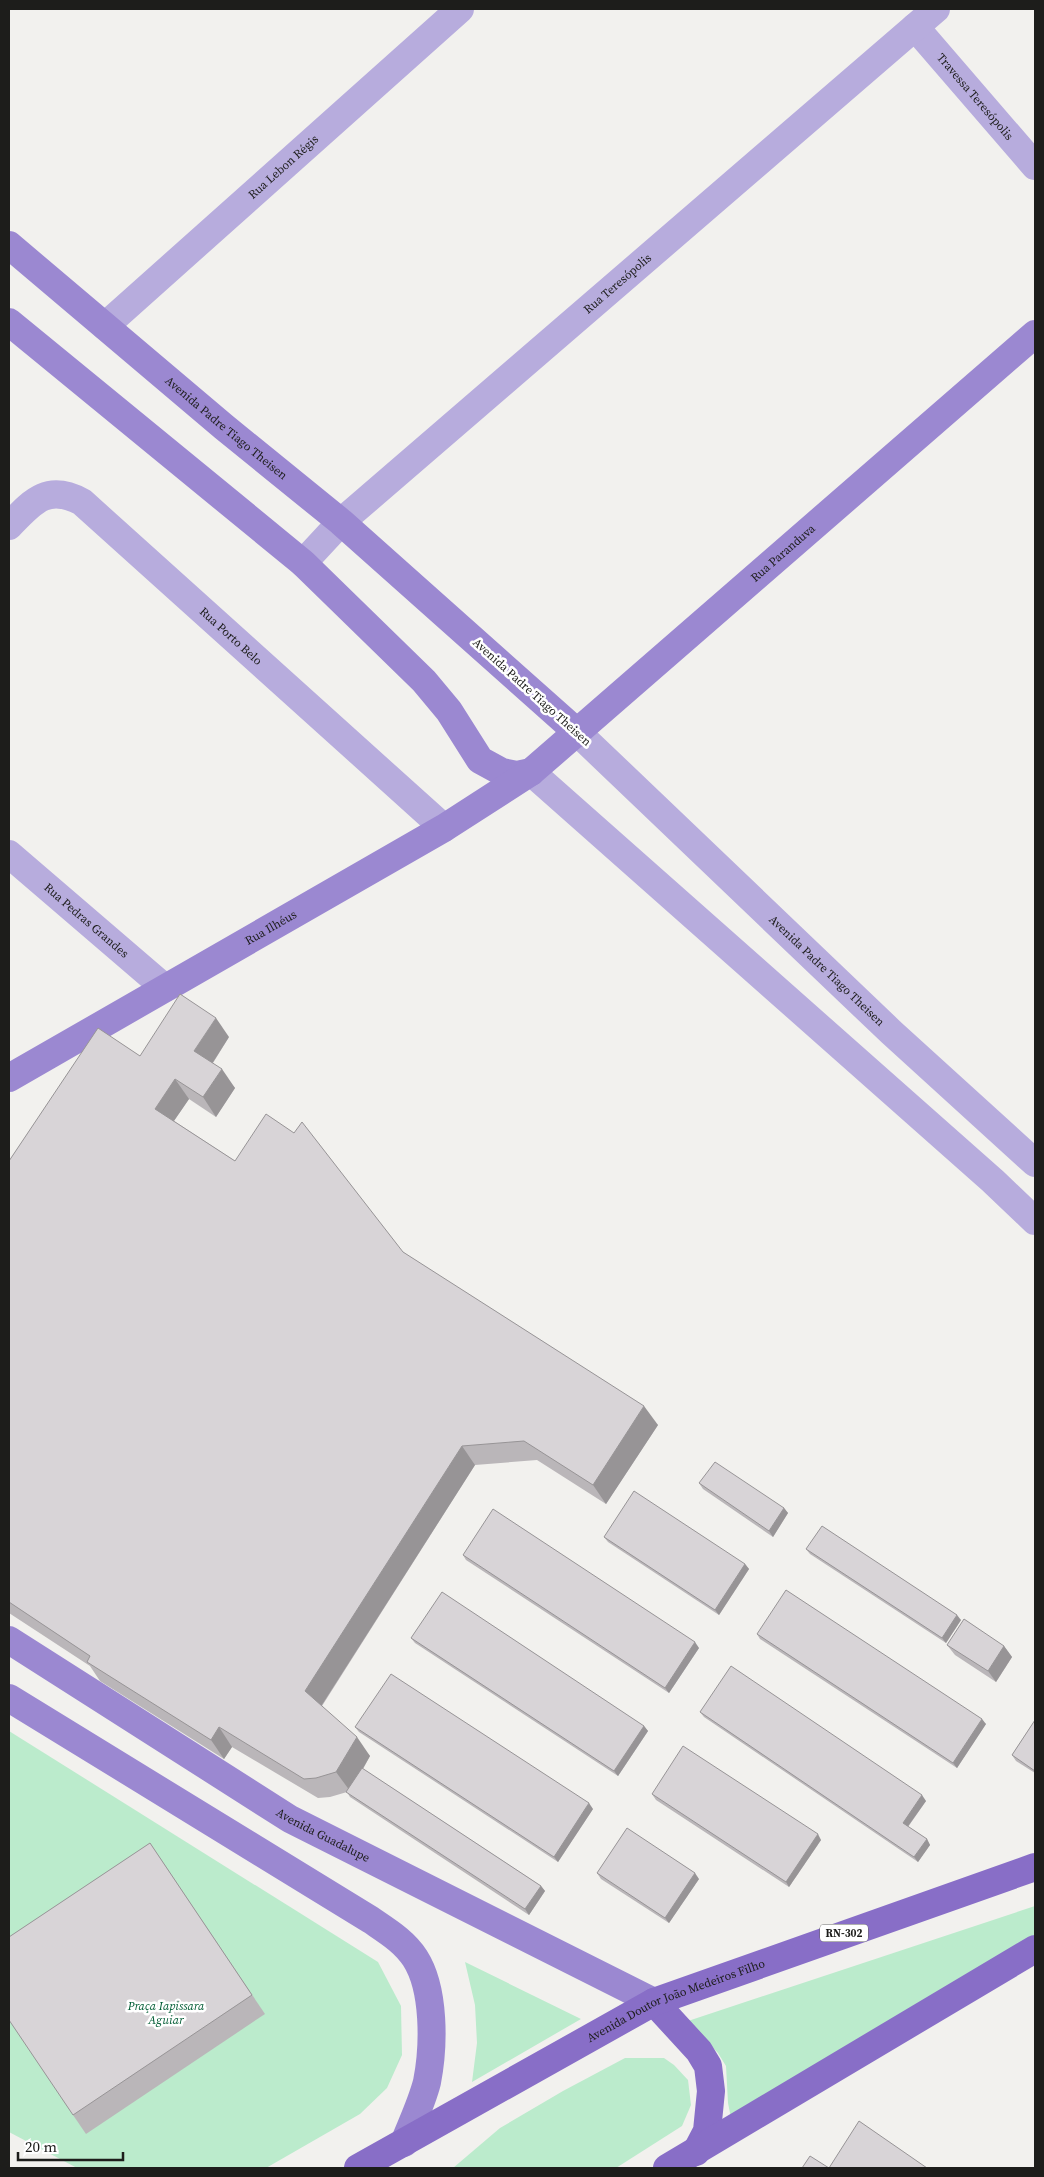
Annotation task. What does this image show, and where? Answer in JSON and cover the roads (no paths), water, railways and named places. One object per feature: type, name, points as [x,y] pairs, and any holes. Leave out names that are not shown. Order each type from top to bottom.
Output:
[{"type":"main road","name":"Avenida Padre Tiago Theisen","points":[[9,244],[224,427],[341,522],[578,733]]},
{"type":"main road","points":[[9,322],[303,563],[424,681],[449,712],[480,760],[502,772],[517,775],[531,772]]},
{"type":"main road","name":"Rua Paranduva","points":[[531,772],[1035,334]]},
{"type":"main road","name":"Rua Ilhéus","points":[[9,1078],[444,828],[531,772]]},
{"type":"main road","name":"Avenida Guadalupe","points":[[9,1640],[290,1819],[654,2002]]},
{"type":"main road","points":[[9,1698],[371,1920],[399,1940],[414,1956],[423,1973],[428,1998],[431,2023],[431,2050],[427,2083],[404,2143]]},
{"type":"main road","points":[[133,1774],[168,1780],[263,1837],[271,1837],[278,1833],[290,1819]]},
{"type":"main road","name":"Avenida Doutor João Medeiros Filho","points":[[358,2168],[654,2002],[1028,1867]]},
{"type":"main road","points":[[667,2168],[1035,1950]]},
{"type":"main road","points":[[654,2002],[699,2051],[708,2066],[711,2091],[707,2132],[696,2152]]},
{"type":"street","name":"Rua Lebon Régis","points":[[105,326],[460,9]]},
{"type":"street","name":"Rua Teresópolis","points":[[303,563],[341,522],[936,9]]},
{"type":"street","name":"Travessa Teresópolis","points":[[915,27],[1035,166]]},
{"type":"street","name":"Rua Porto Belo","points":[[9,526],[31,503],[40,498],[60,494],[71,496],[82,502],[444,828]]},
{"type":"street","name":"Avenida Padre Tiago Theisen","points":[[578,733],[891,1032],[1035,1163]]},
{"type":"street","points":[[531,772],[993,1181],[1035,1221]]},
{"type":"street","name":"Rua Pedras Grandes","points":[[9,854],[165,988]]},
{"type":"park label","name":"Praça Iapissara Aguiar","points":[[166,2013]]}]
